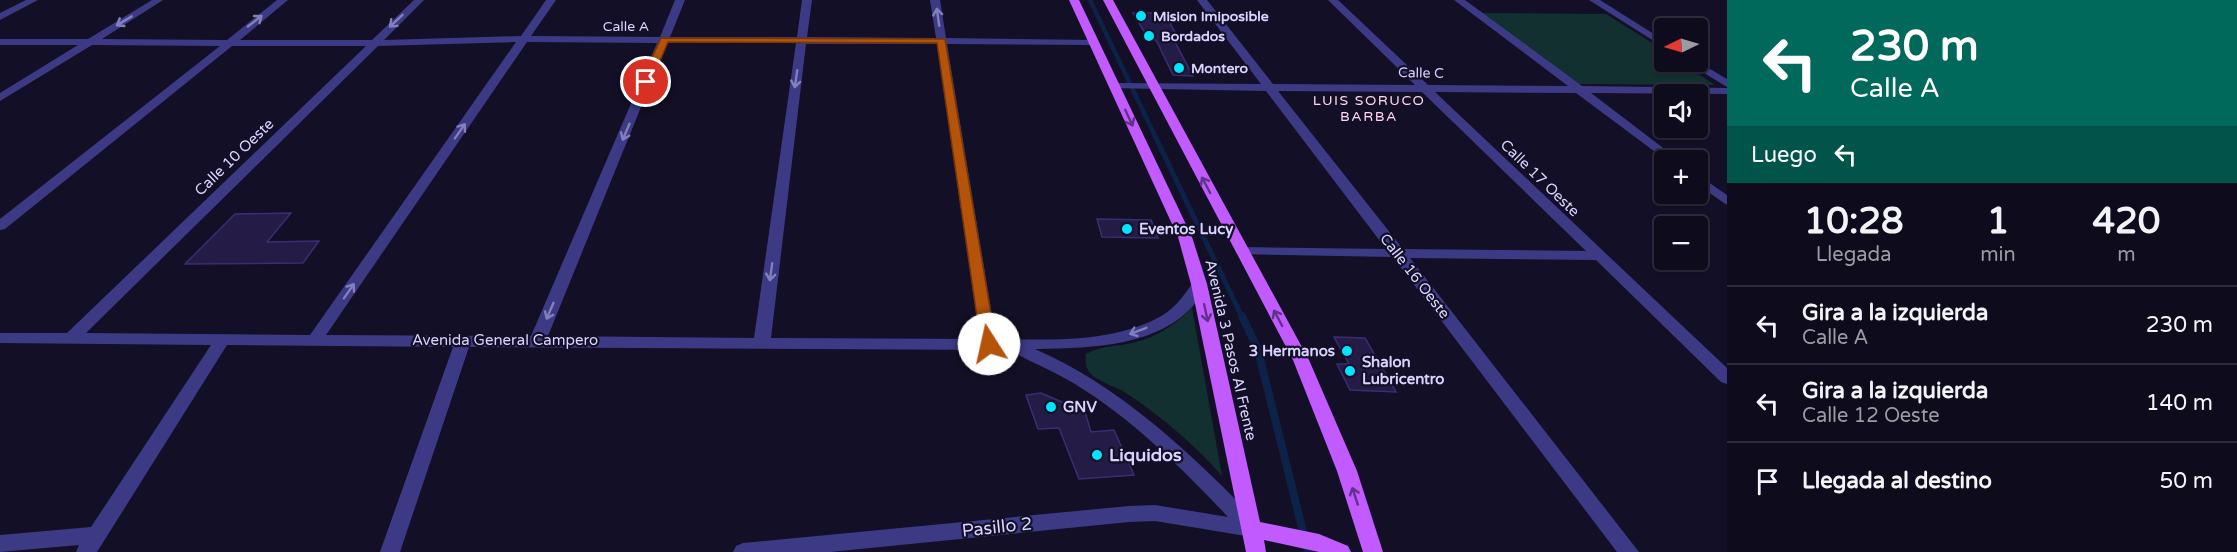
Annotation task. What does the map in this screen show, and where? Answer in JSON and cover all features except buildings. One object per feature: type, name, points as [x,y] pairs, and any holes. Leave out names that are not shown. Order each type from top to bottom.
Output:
[{"type":"main road","name":"Avenida 3 Pasos Al Frente","points":[[1074,0],[1093,42],[1120,86],[1185,237],[1199,284],[1256,552]]},
{"type":"main road","points":[[1108,0],[1146,85],[1242,251],[1301,360],[1347,471],[1373,552]]},
{"type":"main road","points":[[1252,529],[1319,543],[1341,552]]},
{"type":"street","points":[[0,18],[33,0]]},
{"type":"street","points":[[0,98],[158,0]]},
{"type":"street","points":[[0,226],[283,0]]},
{"type":"street","name":"Calle 10 Oeste","points":[[72,338],[419,0]]},
{"type":"street","points":[[315,339],[551,0]]},
{"type":"street","points":[[538,340],[680,0]]},
{"type":"street","points":[[762,341],[807,0]]},
{"type":"street","points":[[935,0],[989,344]]},
{"type":"street","name":"Calle 16 Oeste","points":[[1202,0],[1629,552]]},
{"type":"street","name":"Calle 17 Oeste","points":[[1333,0],[1421,88],[1727,378]]},
{"type":"street","points":[[1459,0],[1660,150]]},
{"type":"street","points":[[1594,0],[1654,38]]},
{"type":"street","name":"Calle A","points":[[0,42],[374,43],[524,39],[1093,42]]},
{"type":"street","points":[[1707,72],[1727,84]]},
{"type":"street","name":"Calle C","points":[[1120,86],[1268,85],[1727,91]]},
{"type":"street","points":[[1708,187],[1727,201]]},
{"type":"street","points":[[1242,251],[1598,256]]},
{"type":"street","name":"Avenida General Campero","points":[[0,338],[762,341],[1009,345],[1092,341],[1130,334],[1162,321],[1186,304],[1199,284]]},
{"type":"street","points":[[0,544],[92,543],[222,340]]},
{"type":"street","points":[[390,552],[463,340]]},
{"type":"street","name":"Avenida General Campero","points":[[1009,345],[1041,357],[1140,423],[1209,484],[1252,529]]},
{"type":"street","name":"Pasillo 2","points":[[743,552],[1129,514],[1155,513],[1252,529]]},
{"type":"green space","points":[[1482,13],[1606,14],[1654,44],[1654,72],[1696,72],[1715,85],[1708,84],[1577,84]]},
{"type":"green space","points":[[1192,308],[1222,476],[1190,443],[1142,404],[1125,392],[1092,375],[1086,363],[1086,354],[1098,349],[1130,344],[1152,337],[1173,324]]},
{"type":"waterway","points":[[1090,0],[1156,138]]},
{"type":"waterway","points":[[1155,136],[1242,317]]},
{"type":"waterway","points":[[1242,316],[1258,350],[1308,552]]},
{"type":"place","name":"Mision Imiposible","points":[[1141,16]]},
{"type":"place","name":"Bordados","points":[[1149,36]]},
{"type":"place","name":"Montero","points":[[1179,68]]},
{"type":"place","name":"Eventos Lucy","points":[[1127,229]]},
{"type":"place","name":"3 Hermanos","points":[[1347,351]]},
{"type":"place","name":"Shalon Lubricentro","points":[[1350,371]]},
{"type":"place","name":"GNV","points":[[1051,407]]},
{"type":"place","name":"Liquidos","points":[[1097,455]]},
{"type":"district","name":"LUIS SORUCO BARBA","points":[[1369,108]]},
{"type":"route","points":[[646,82],[664,40],[941,41],[989,344]]}]
